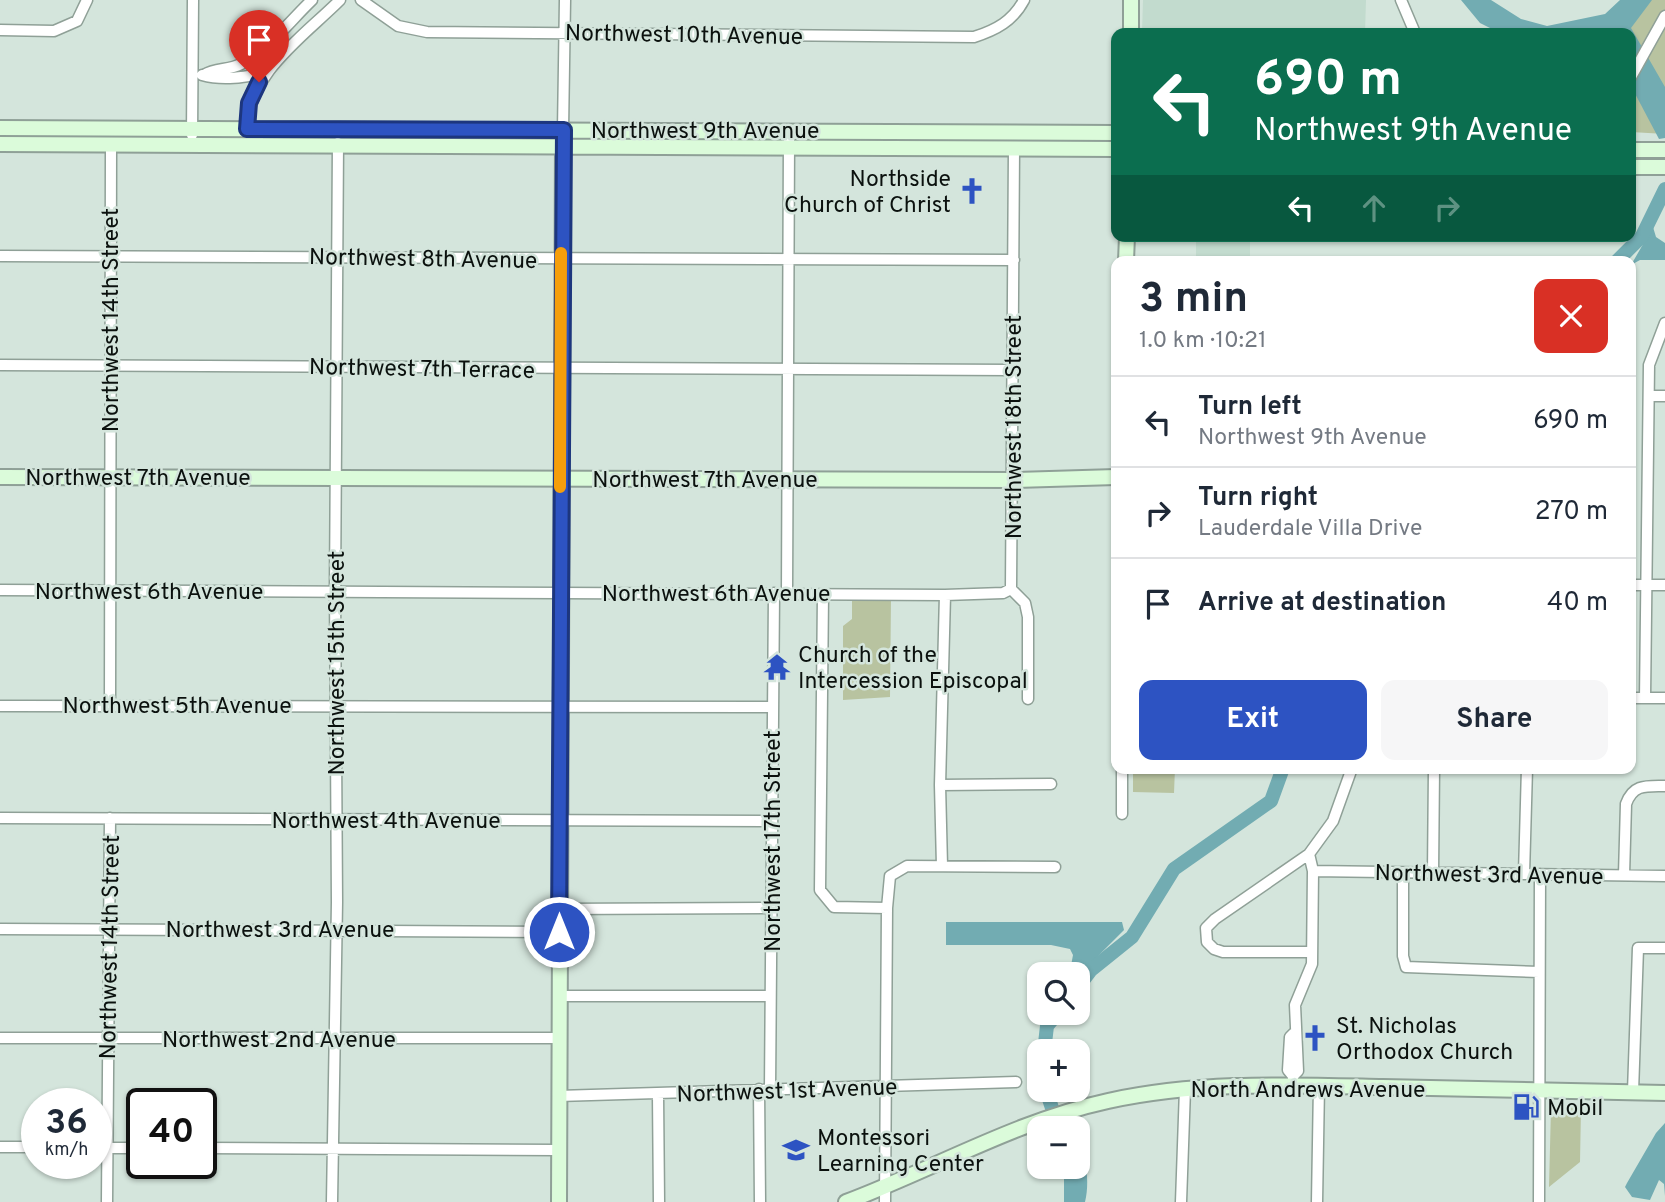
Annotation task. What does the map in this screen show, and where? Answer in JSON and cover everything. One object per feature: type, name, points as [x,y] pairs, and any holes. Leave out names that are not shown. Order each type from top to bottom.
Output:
[{"type":"main road","points":[[1131,28],[1132,0]]},
{"type":"main road","name":"Northwest 9th Avenue","points":[[0,128],[1111,133]]},
{"type":"main road","points":[[559,1202],[557,1150],[561,260],[564,130]]},
{"type":"main road","name":"Northwest 9th Avenue","points":[[0,144],[1111,149]]},
{"type":"main road","points":[[1636,150],[1659,150]]},
{"type":"main road","points":[[1636,167],[1659,167]]},
{"type":"main road","name":"Northwest 7th Avenue","points":[[0,477],[1014,480],[1111,477]]},
{"type":"main road","name":"North Andrews Avenue","points":[[846,1202],[885,1195],[1042,1120],[1069,1111],[1185,1089],[1293,1080],[1320,1086],[1665,1093]]},
{"type":"street","points":[[0,30],[54,31],[77,21],[87,0]]},
{"type":"street","points":[[192,146],[193,0]]},
{"type":"street","points":[[204,75],[213,69],[229,70],[244,63],[312,0]]},
{"type":"street","points":[[249,103],[267,73],[340,0]]},
{"type":"street","name":"Northwest 10th Avenue","points":[[360,0],[383,18],[411,30],[974,37],[994,31],[1012,18],[1024,0]]},
{"type":"street","points":[[564,130],[565,0]]},
{"type":"street","points":[[1401,0],[1413,28]]},
{"type":"street","points":[[1636,69],[1665,16]]},
{"type":"street","points":[[192,74],[238,78],[267,73]]},
{"type":"street","points":[[238,78],[245,85],[249,103],[247,129]]},
{"type":"street","points":[[337,146],[352,130]]},
{"type":"street","points":[[787,593],[789,130]]},
{"type":"street","name":"Northwest 14th Street","points":[[110,705],[111,366],[108,257],[111,146]]},
{"type":"street","name":"Northwest 15th Street","points":[[332,1202],[336,820],[337,146]]},
{"type":"street","name":"Northwest 18th Street","points":[[1011,589],[1014,480],[1014,148]]},
{"type":"street","name":"Northwest 8th Avenue","points":[[0,256],[1014,260]]},
{"type":"street","points":[[1646,698],[1650,396],[1648,365],[1665,323]]},
{"type":"street","name":"Northwest 7th Terrace","points":[[0,365],[1013,370]]},
{"type":"street","points":[[1650,396],[1665,396]]},
{"type":"street","points":[[1636,585],[1665,585]]},
{"type":"street","points":[[1011,589],[1025,603],[1028,617],[1028,699]]},
{"type":"street","name":"Northwest 6th Avenue","points":[[0,590],[945,595],[1003,593],[1011,589]]},
{"type":"street","name":"Northwest 17th Street","points":[[760,1202],[770,996],[774,593]]},
{"type":"street","points":[[823,593],[820,877],[823,897],[834,907],[887,908]]},
{"type":"street","points":[[942,866],[940,785],[945,595]]},
{"type":"street","points":[[1636,698],[1665,698]]},
{"type":"street","name":"Northwest 5th Avenue","points":[[0,706],[773,707]]},
{"type":"street","points":[[1122,774],[1122,814]]},
{"type":"street","points":[[1312,953],[1223,952],[1214,949],[1207,942],[1206,928],[1215,919],[1310,854],[1333,821],[1350,774]]},
{"type":"street","points":[[1433,873],[1434,774]]},
{"type":"street","points":[[1524,874],[1527,774]]},
{"type":"street","points":[[940,785],[1051,785]]},
{"type":"street","points":[[1624,875],[1626,804],[1630,793],[1641,786],[1665,786]]},
{"type":"street","name":"Northwest 4th Avenue","points":[[0,818],[772,821]]},
{"type":"street","name":"Northwest 14th Street","points":[[105,1088],[110,818]]},
{"type":"street","points":[[1293,1080],[1298,1071],[1298,1037],[1294,1033],[1295,1004],[1312,964],[1313,872],[1310,854]]},
{"type":"street","points":[[885,1195],[887,908],[890,876],[907,866],[1055,867]]},
{"type":"street","name":"Northwest 3rd Avenue","points":[[1313,872],[1665,876]]},
{"type":"street","points":[[1403,873],[1403,956],[1406,967],[1539,972]]},
{"type":"street","points":[[1539,1202],[1540,874]]},
{"type":"street","points":[[559,909],[771,908]]},
{"type":"street","name":"Northwest 3rd Avenue","points":[[0,929],[559,932]]},
{"type":"street","points":[[1633,1092],[1638,948],[1665,948]]},
{"type":"street","points":[[559,996],[770,996]]},
{"type":"street","name":"Northwest 2nd Avenue","points":[[0,1038],[558,1038]]},
{"type":"street","name":"Northwest 1st Avenue","points":[[558,1097],[1016,1082]]},
{"type":"street","points":[[1317,1202],[1320,1086]]},
{"type":"street","points":[[1181,1202],[1185,1089]]},
{"type":"street","points":[[658,1095],[659,1202]]},
{"type":"street","points":[[0,1147],[21,1147]]},
{"type":"street","points":[[217,1148],[557,1150]]},
{"type":"street","name":"Northwest 14th Street","points":[[105,1179],[107,1202]]},
{"type":"shaded area","points":[[1143,0],[1366,0],[1365,28],[1142,28]]},
{"type":"shaded area","points":[[1196,242],[1250,242],[1250,256],[1196,256]]},
{"type":"green space","points":[[1646,0],[1665,0],[1665,134],[1636,132],[1636,28],[1622,28]]},
{"type":"green space","points":[[891,597],[890,697],[843,700],[843,626],[852,619],[852,598]]},
{"type":"green space","points":[[1133,774],[1175,774],[1174,793],[1133,792]]},
{"type":"green space","points":[[1581,1107],[1580,1162],[1549,1187],[1551,1108]]},
{"type":"water","points":[[1461,0],[1491,0],[1521,19],[1547,26],[1605,14],[1620,0],[1652,0],[1631,28],[1490,28],[1480,23]]},
{"type":"water","points":[[1636,37],[1665,87],[1665,138],[1659,139],[1636,95]]},
{"type":"water","points":[[1653,227],[1656,237],[1665,243],[1665,260],[1636,262],[1636,256]]},
{"type":"water","points":[[946,922],[1122,922],[1124,930],[1090,964],[1072,962],[1073,955],[1070,949],[1051,945],[946,945]]},
{"type":"water","points":[[1665,1123],[1665,1196],[1664,1184],[1659,1180],[1650,1200],[1632,1197],[1625,1187],[1656,1133]]},
{"type":"water","points":[[1064,1179],[1087,1179],[1085,1202],[1064,1202]]},
{"type":"waterway","points":[[1636,242],[1642,236],[1665,189]]},
{"type":"waterway","points":[[1622,256],[1636,242]]},
{"type":"waterway","points":[[1090,971],[1132,937],[1174,869],[1271,801],[1281,774]]},
{"type":"waterway","points":[[1046,1039],[1048,1025]]},
{"type":"waterway","points":[[1050,1102],[1055,1116]]},
{"type":"slow traffic","points":[[560,487],[561,253]]},
{"type":"place","name":"Northside Church of Christ","points":[[972,191]]},
{"type":"place","name":"Church of the Intercession Episcopal","points":[[777,667]]},
{"type":"place","name":"St. Nicholas Orthodox Church","points":[[1315,1038]]},
{"type":"place","name":"Mobil","points":[[1526,1107]]},
{"type":"place","name":"Montessori Learning Center","points":[[796,1150]]},
{"type":"route","points":[[259,82],[249,103],[247,129],[564,130],[559,932]]}]
